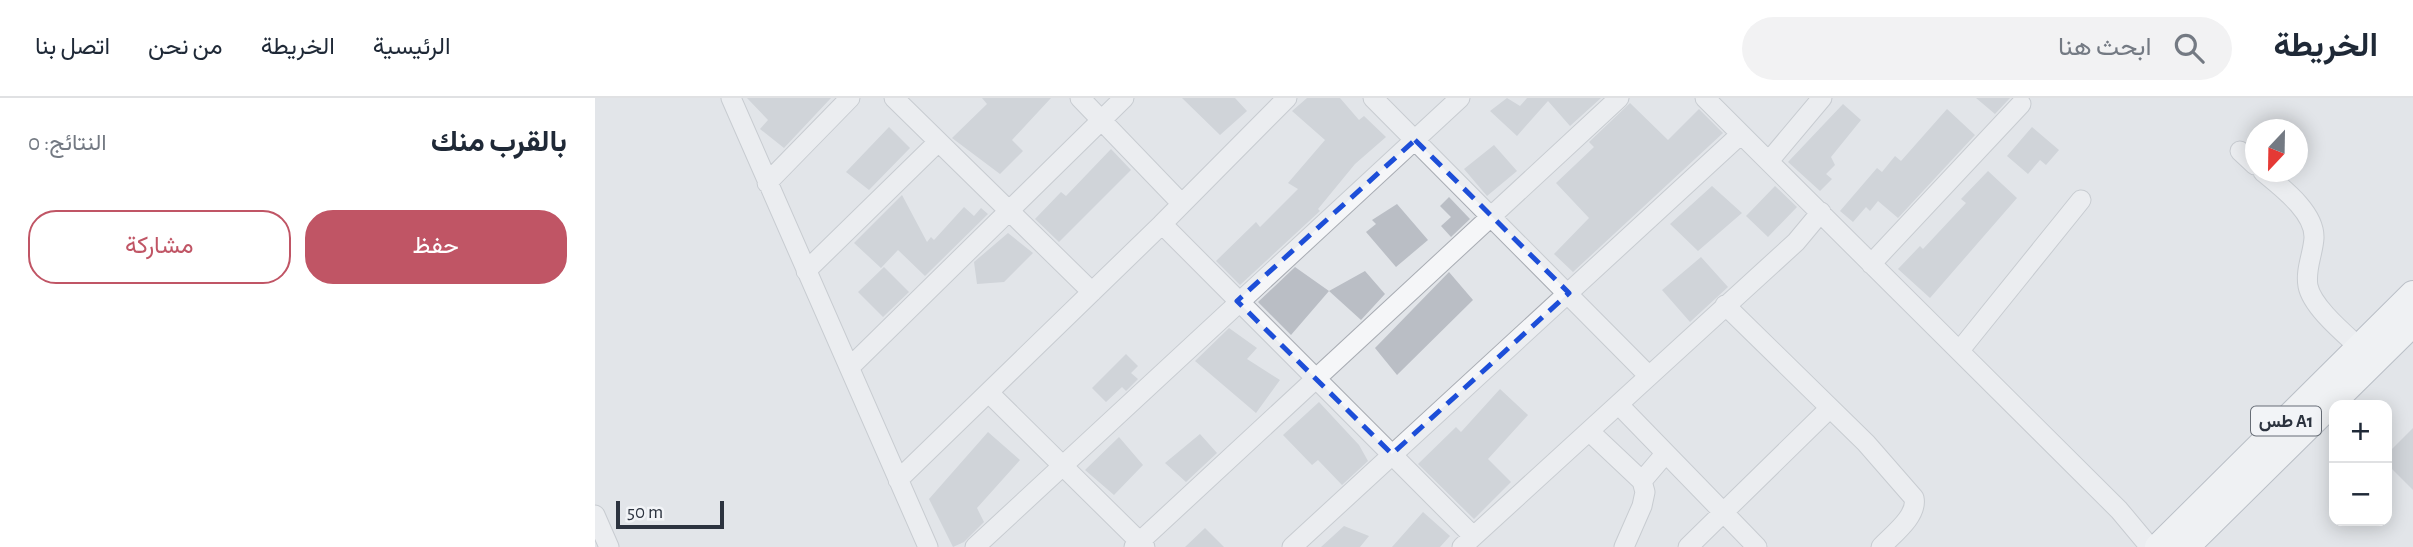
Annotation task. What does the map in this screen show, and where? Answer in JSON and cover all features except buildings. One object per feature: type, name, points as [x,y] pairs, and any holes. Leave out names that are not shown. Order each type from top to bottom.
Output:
[{"type":"highway","name":"طس A1","points":[[2186,547],[2360,348],[2413,294]]},
{"type":"highway","name":"طس A1","points":[[2158,547],[2413,323]]},
{"type":"street","points":[[731,98],[928,547]]},
{"type":"street","points":[[767,183],[850,98]]},
{"type":"street","points":[[894,98],[1091,292]]},
{"type":"street","points":[[1080,98],[1182,204]]},
{"type":"street","points":[[850,367],[1124,98]]},
{"type":"street","points":[[1373,98],[1648,375]]},
{"type":"street","points":[[975,547],[1237,301],[1460,98]]},
{"type":"street","points":[[989,393],[1139,545],[1314,378],[1619,98]]},
{"type":"street","points":[[1705,98],[2119,510],[2150,547]]},
{"type":"street","points":[[1769,161],[1822,98]]},
{"type":"street","points":[[898,480],[1182,204],[1274,102]]},
{"type":"street","points":[[1871,264],[2021,104]]},
{"type":"street","points":[[1292,547],[1741,134]]},
{"type":"street","points":[[806,271],[938,142]]},
{"type":"street","points":[[2240,151],[2245,155]]},
{"type":"street","points":[[2273,182],[2310,219],[2314,237],[2309,260],[2308,288],[2330,321],[2360,348]]},
{"type":"street","points":[[1960,350],[2081,200]]},
{"type":"street","points":[[1162,224],[1392,454],[1467,542],[1620,406],[1648,375],[1796,242],[1821,212]]},
{"type":"street","points":[[1725,305],[1830,408],[1914,498],[1914,508],[1902,526],[1881,547]]},
{"type":"street","points":[[1620,406],[1757,547]]},
{"type":"street","points":[[1688,547],[1830,408]]},
{"type":"street","points":[[1590,432],[1642,481],[1645,492],[1642,506],[1624,547]]},
{"type":"street","points":[[1642,481],[1665,454]]},
{"type":"street","points":[[595,515],[609,547]]},
{"type":"highlighted area","points":[[1415,140],[1569,293],[1392,454],[1237,301]]}]
